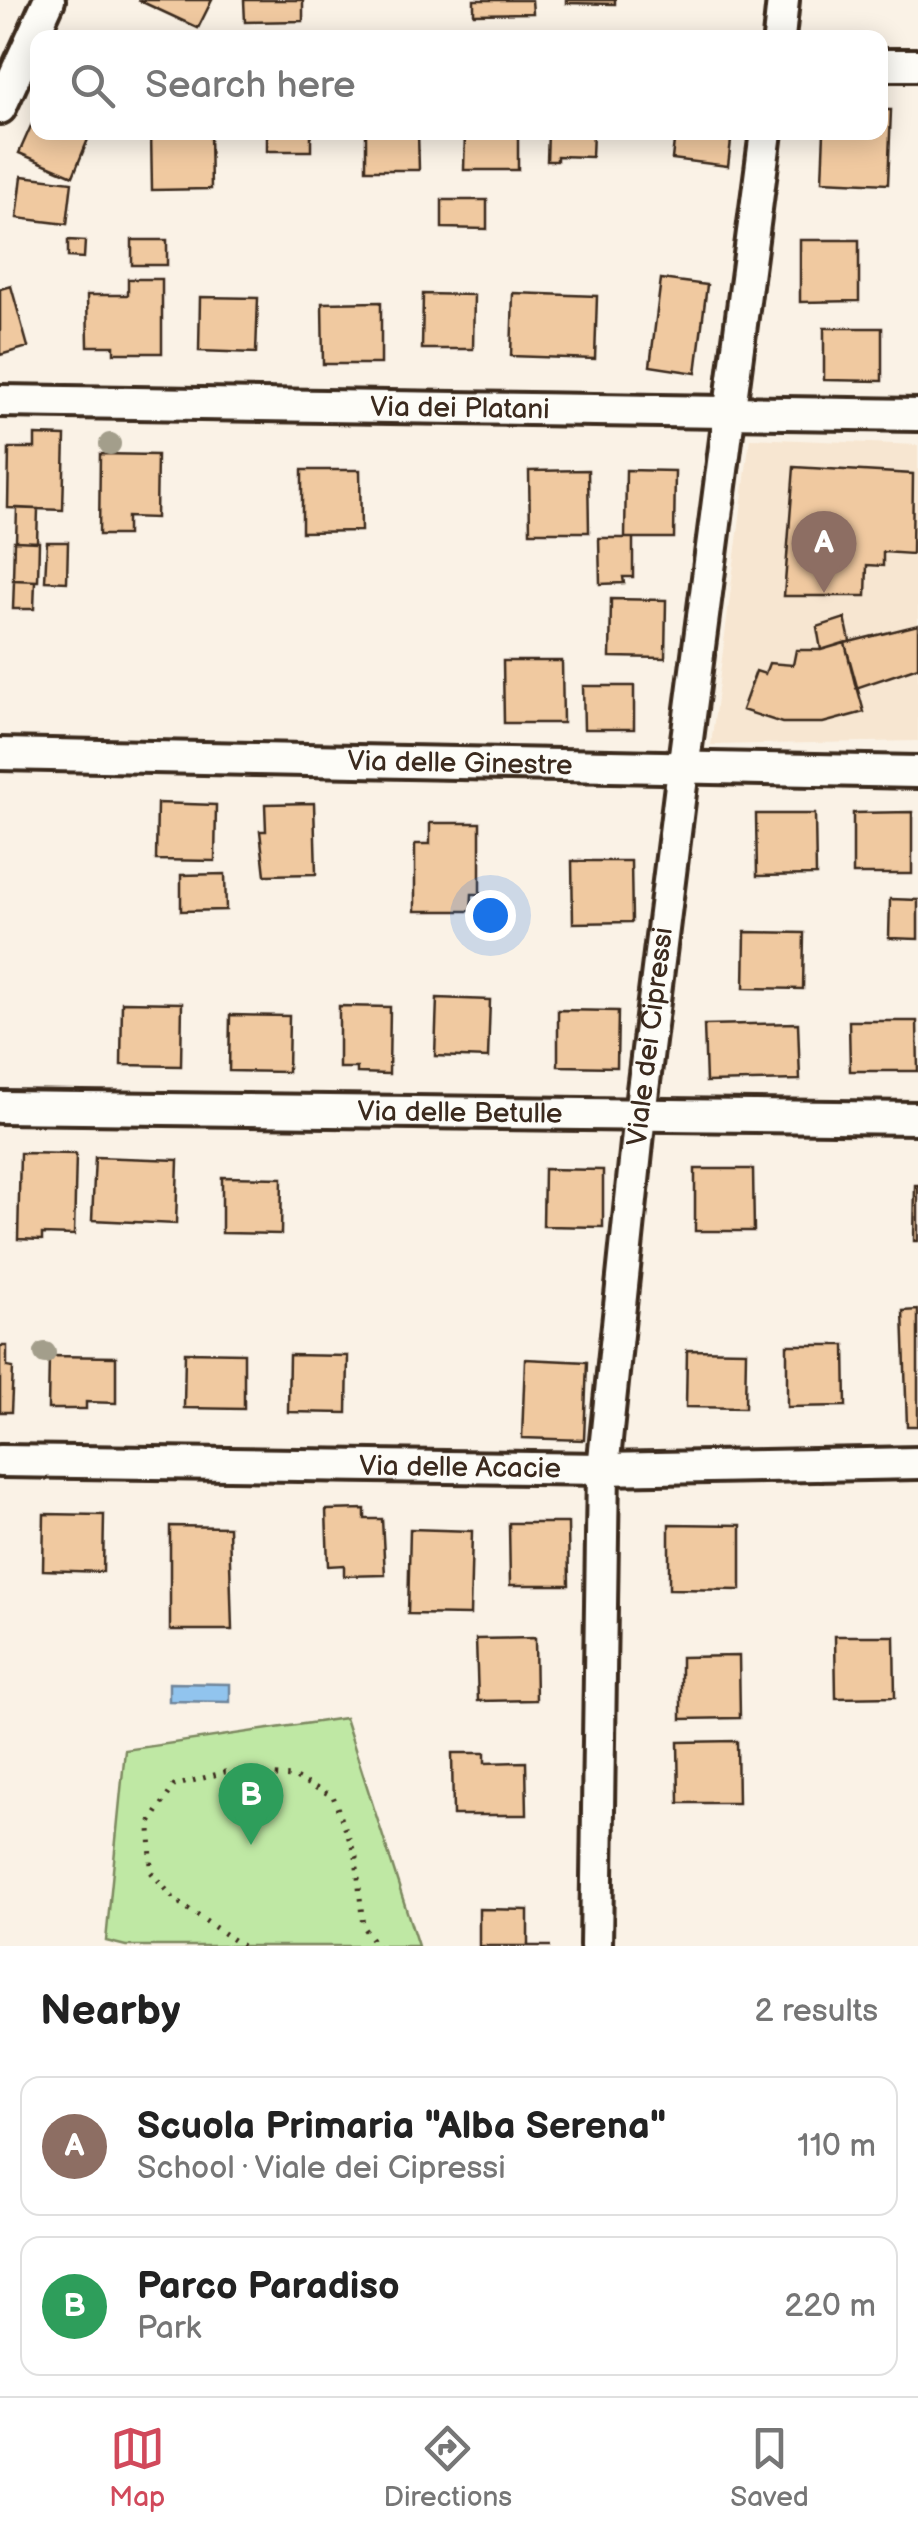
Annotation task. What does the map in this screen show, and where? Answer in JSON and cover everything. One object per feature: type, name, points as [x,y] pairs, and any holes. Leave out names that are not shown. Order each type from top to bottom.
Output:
[{"type":"street","points":[[39,30],[49,0]]},
{"type":"street","points":[[779,30],[783,0]]},
{"type":"street","points":[[0,108],[30,56]]},
{"type":"street","points":[[888,65],[918,66]]},
{"type":"street","name":"Viale dei Cipressi","points":[[596,1946],[603,1469],[640,1114],[765,140]]},
{"type":"street","name":"Via dei Platani","points":[[0,401],[918,415]]},
{"type":"street","name":"Via delle Ginestre","points":[[0,754],[918,772]]},
{"type":"street","name":"Via delle Betulle","points":[[0,1107],[918,1118]]},
{"type":"street","name":"Via delle Acacie","points":[[0,1461],[603,1469],[918,1463]]},
{"type":"path","points":[[242,1946],[174,1900],[151,1872],[150,1824],[174,1786],[225,1772],[293,1777],[333,1796],[356,1857],[363,1927],[377,1946]]},
{"type":"shaded area","points":[[750,438],[918,445],[918,741],[711,745]]},
{"type":"green space","points":[[345,1718],[418,1946],[126,1946],[106,1941],[125,1750]]},
{"type":"water","points":[[169,1683],[230,1684],[230,1702],[169,1701]]},
{"type":"building","points":[[138,0],[212,0],[198,28]]},
{"type":"building","points":[[244,0],[303,0],[303,21],[245,22]]},
{"type":"building","points":[[474,0],[532,0],[533,13],[474,14]]},
{"type":"building","points":[[615,0],[615,4],[566,3]]},
{"type":"building","points":[[891,110],[888,184],[822,181],[824,140],[888,140]]},
{"type":"building","points":[[30,128],[30,140],[88,140],[73,176],[19,153]]},
{"type":"building","points":[[151,140],[210,140],[211,189],[152,190]]},
{"type":"building","points":[[267,140],[311,140],[311,151],[267,151]]},
{"type":"building","points":[[366,140],[418,140],[419,170],[366,170]]},
{"type":"building","points":[[465,140],[518,140],[518,170],[464,170]]},
{"type":"building","points":[[548,140],[593,140],[592,157],[557,156],[557,161],[547,161]]},
{"type":"building","points":[[674,140],[731,140],[728,166],[672,159]]},
{"type":"building","points":[[22,176],[72,182],[67,224],[17,218]]},
{"type":"building","points":[[442,200],[487,200],[487,229],[442,228]]},
{"type":"building","points":[[68,240],[85,241],[84,258],[68,257]]},
{"type":"building","points":[[132,240],[167,240],[167,265],[132,265]]},
{"type":"building","points":[[800,240],[859,240],[859,301],[800,302]]},
{"type":"building","points":[[128,279],[162,279],[162,353],[114,353],[114,346],[88,346],[87,295],[128,295]]},
{"type":"building","points":[[661,279],[707,285],[696,373],[650,366]]},
{"type":"building","points":[[11,286],[28,347],[0,355],[0,289]]},
{"type":"building","points":[[513,293],[597,296],[595,359],[511,356]]},
{"type":"building","points":[[423,294],[474,295],[473,349],[422,349]]},
{"type":"building","points":[[200,297],[258,298],[256,353],[199,351]]},
{"type":"building","points":[[381,302],[381,364],[323,364],[322,303]]},
{"type":"building","points":[[824,328],[882,328],[882,381],[824,380]]},
{"type":"building","points":[[35,435],[65,436],[63,510],[8,508],[9,448],[35,448]]},
{"type":"building","points":[[100,454],[157,455],[156,518],[127,517],[127,535],[99,535]]},
{"type":"building","points":[[794,467],[913,474],[912,554],[883,552],[883,566],[867,565],[866,596],[784,596]]},
{"type":"building","points":[[302,470],[360,470],[361,531],[302,532]]},
{"type":"building","points":[[588,470],[589,532],[530,532],[529,471]]},
{"type":"building","points":[[626,470],[675,471],[674,538],[625,538]]},
{"type":"building","points":[[17,508],[38,509],[37,542],[16,541]]},
{"type":"building","points":[[599,538],[633,538],[633,577],[623,577],[624,583],[600,584]]},
{"type":"building","points":[[14,541],[39,542],[38,581],[13,580]]},
{"type":"building","points":[[47,542],[68,542],[67,582],[45,581]]},
{"type":"building","points":[[14,580],[35,581],[34,609],[13,609]]},
{"type":"building","points":[[611,599],[666,600],[665,658],[610,657]]},
{"type":"building","points":[[845,618],[850,641],[821,650],[817,627]]},
{"type":"building","points":[[918,625],[918,667],[856,688],[845,643]]},
{"type":"building","points":[[845,643],[864,712],[823,723],[782,723],[742,710],[756,671],[765,674],[769,663],[793,665],[796,650],[821,650]]},
{"type":"building","points":[[503,661],[562,661],[563,723],[504,723]]},
{"type":"building","points":[[583,686],[634,686],[634,729],[584,729]]},
{"type":"building","points":[[157,803],[216,805],[215,861],[156,860]]},
{"type":"building","points":[[314,803],[316,874],[265,875],[260,831],[266,831],[265,804]]},
{"type":"building","points":[[912,812],[912,874],[853,874],[853,813]]},
{"type":"building","points":[[756,814],[815,814],[816,875],[757,876]]},
{"type":"building","points":[[430,823],[480,823],[480,894],[472,894],[471,911],[415,911],[415,844],[430,844]]},
{"type":"building","points":[[572,861],[631,861],[632,922],[573,923]]},
{"type":"building","points":[[225,874],[226,910],[181,911],[181,875]]},
{"type":"building","points":[[890,899],[918,900],[918,939],[889,938]]},
{"type":"building","points":[[745,932],[804,933],[803,989],[744,988]]},
{"type":"building","points":[[437,998],[490,1000],[488,1058],[435,1056]]},
{"type":"building","points":[[122,1002],[182,1003],[181,1066],[121,1065]]},
{"type":"building","points":[[339,1006],[390,1007],[389,1074],[339,1068]]},
{"type":"building","points":[[558,1010],[618,1011],[617,1067],[558,1066]]},
{"type":"building","points":[[230,1015],[289,1016],[288,1072],[229,1071]]},
{"type":"building","points":[[849,1021],[917,1021],[918,1071],[850,1071]]},
{"type":"building","points":[[798,1023],[800,1080],[706,1082],[704,1025]]},
{"type":"building","points":[[20,1153],[76,1154],[74,1235],[42,1234],[42,1240],[18,1239]]},
{"type":"building","points":[[95,1157],[178,1160],[176,1224],[92,1220]]},
{"type":"building","points":[[544,1169],[603,1170],[603,1227],[543,1226]]},
{"type":"building","points":[[695,1169],[753,1169],[754,1231],[695,1231]]},
{"type":"building","points":[[222,1177],[282,1178],[281,1234],[222,1233]]},
{"type":"building","points":[[918,1185],[918,1241],[914,1241]]},
{"type":"building","points":[[918,1310],[918,1426],[907,1426],[903,1311]]},
{"type":"building","points":[[787,1345],[845,1345],[846,1406],[787,1407]]},
{"type":"building","points":[[0,1346],[7,1346],[7,1367],[13,1368],[11,1412],[0,1412]]},
{"type":"building","points":[[687,1350],[746,1351],[745,1408],[686,1407]]},
{"type":"building","points":[[185,1352],[244,1353],[244,1409],[184,1408]]},
{"type":"building","points":[[289,1355],[348,1356],[347,1413],[288,1412]]},
{"type":"building","points":[[49,1356],[116,1357],[116,1403],[86,1402],[86,1409],[48,1409]]},
{"type":"building","points":[[525,1359],[587,1362],[584,1440],[522,1438]]},
{"type":"building","points":[[365,1509],[365,1519],[382,1519],[385,1575],[344,1576],[344,1565],[328,1566],[326,1510]]},
{"type":"building","points":[[44,1514],[104,1515],[103,1572],[43,1570]]},
{"type":"building","points":[[509,1523],[568,1523],[569,1585],[510,1585]]},
{"type":"building","points":[[669,1524],[741,1525],[741,1590],[669,1589]]},
{"type":"building","points":[[170,1526],[229,1527],[232,1630],[170,1630]]},
{"type":"building","points":[[410,1529],[472,1531],[470,1615],[408,1614]]},
{"type":"building","points":[[835,1636],[894,1636],[895,1697],[836,1698]]},
{"type":"building","points":[[535,1638],[536,1700],[478,1701],[476,1639]]},
{"type":"building","points":[[739,1656],[740,1718],[681,1719],[681,1657]]},
{"type":"building","points":[[737,1741],[738,1803],[679,1803],[678,1742]]},
{"type":"building","points":[[452,1753],[485,1753],[485,1763],[526,1762],[527,1815],[453,1815]]},
{"type":"building","points":[[479,1909],[528,1910],[528,1946],[479,1946]]},
{"type":"place","name":"Scuola Primaria \"Alba Serena\"","points":[[824,593]]},
{"type":"place","name":"Parco Paradiso","points":[[251,1845]]}]
